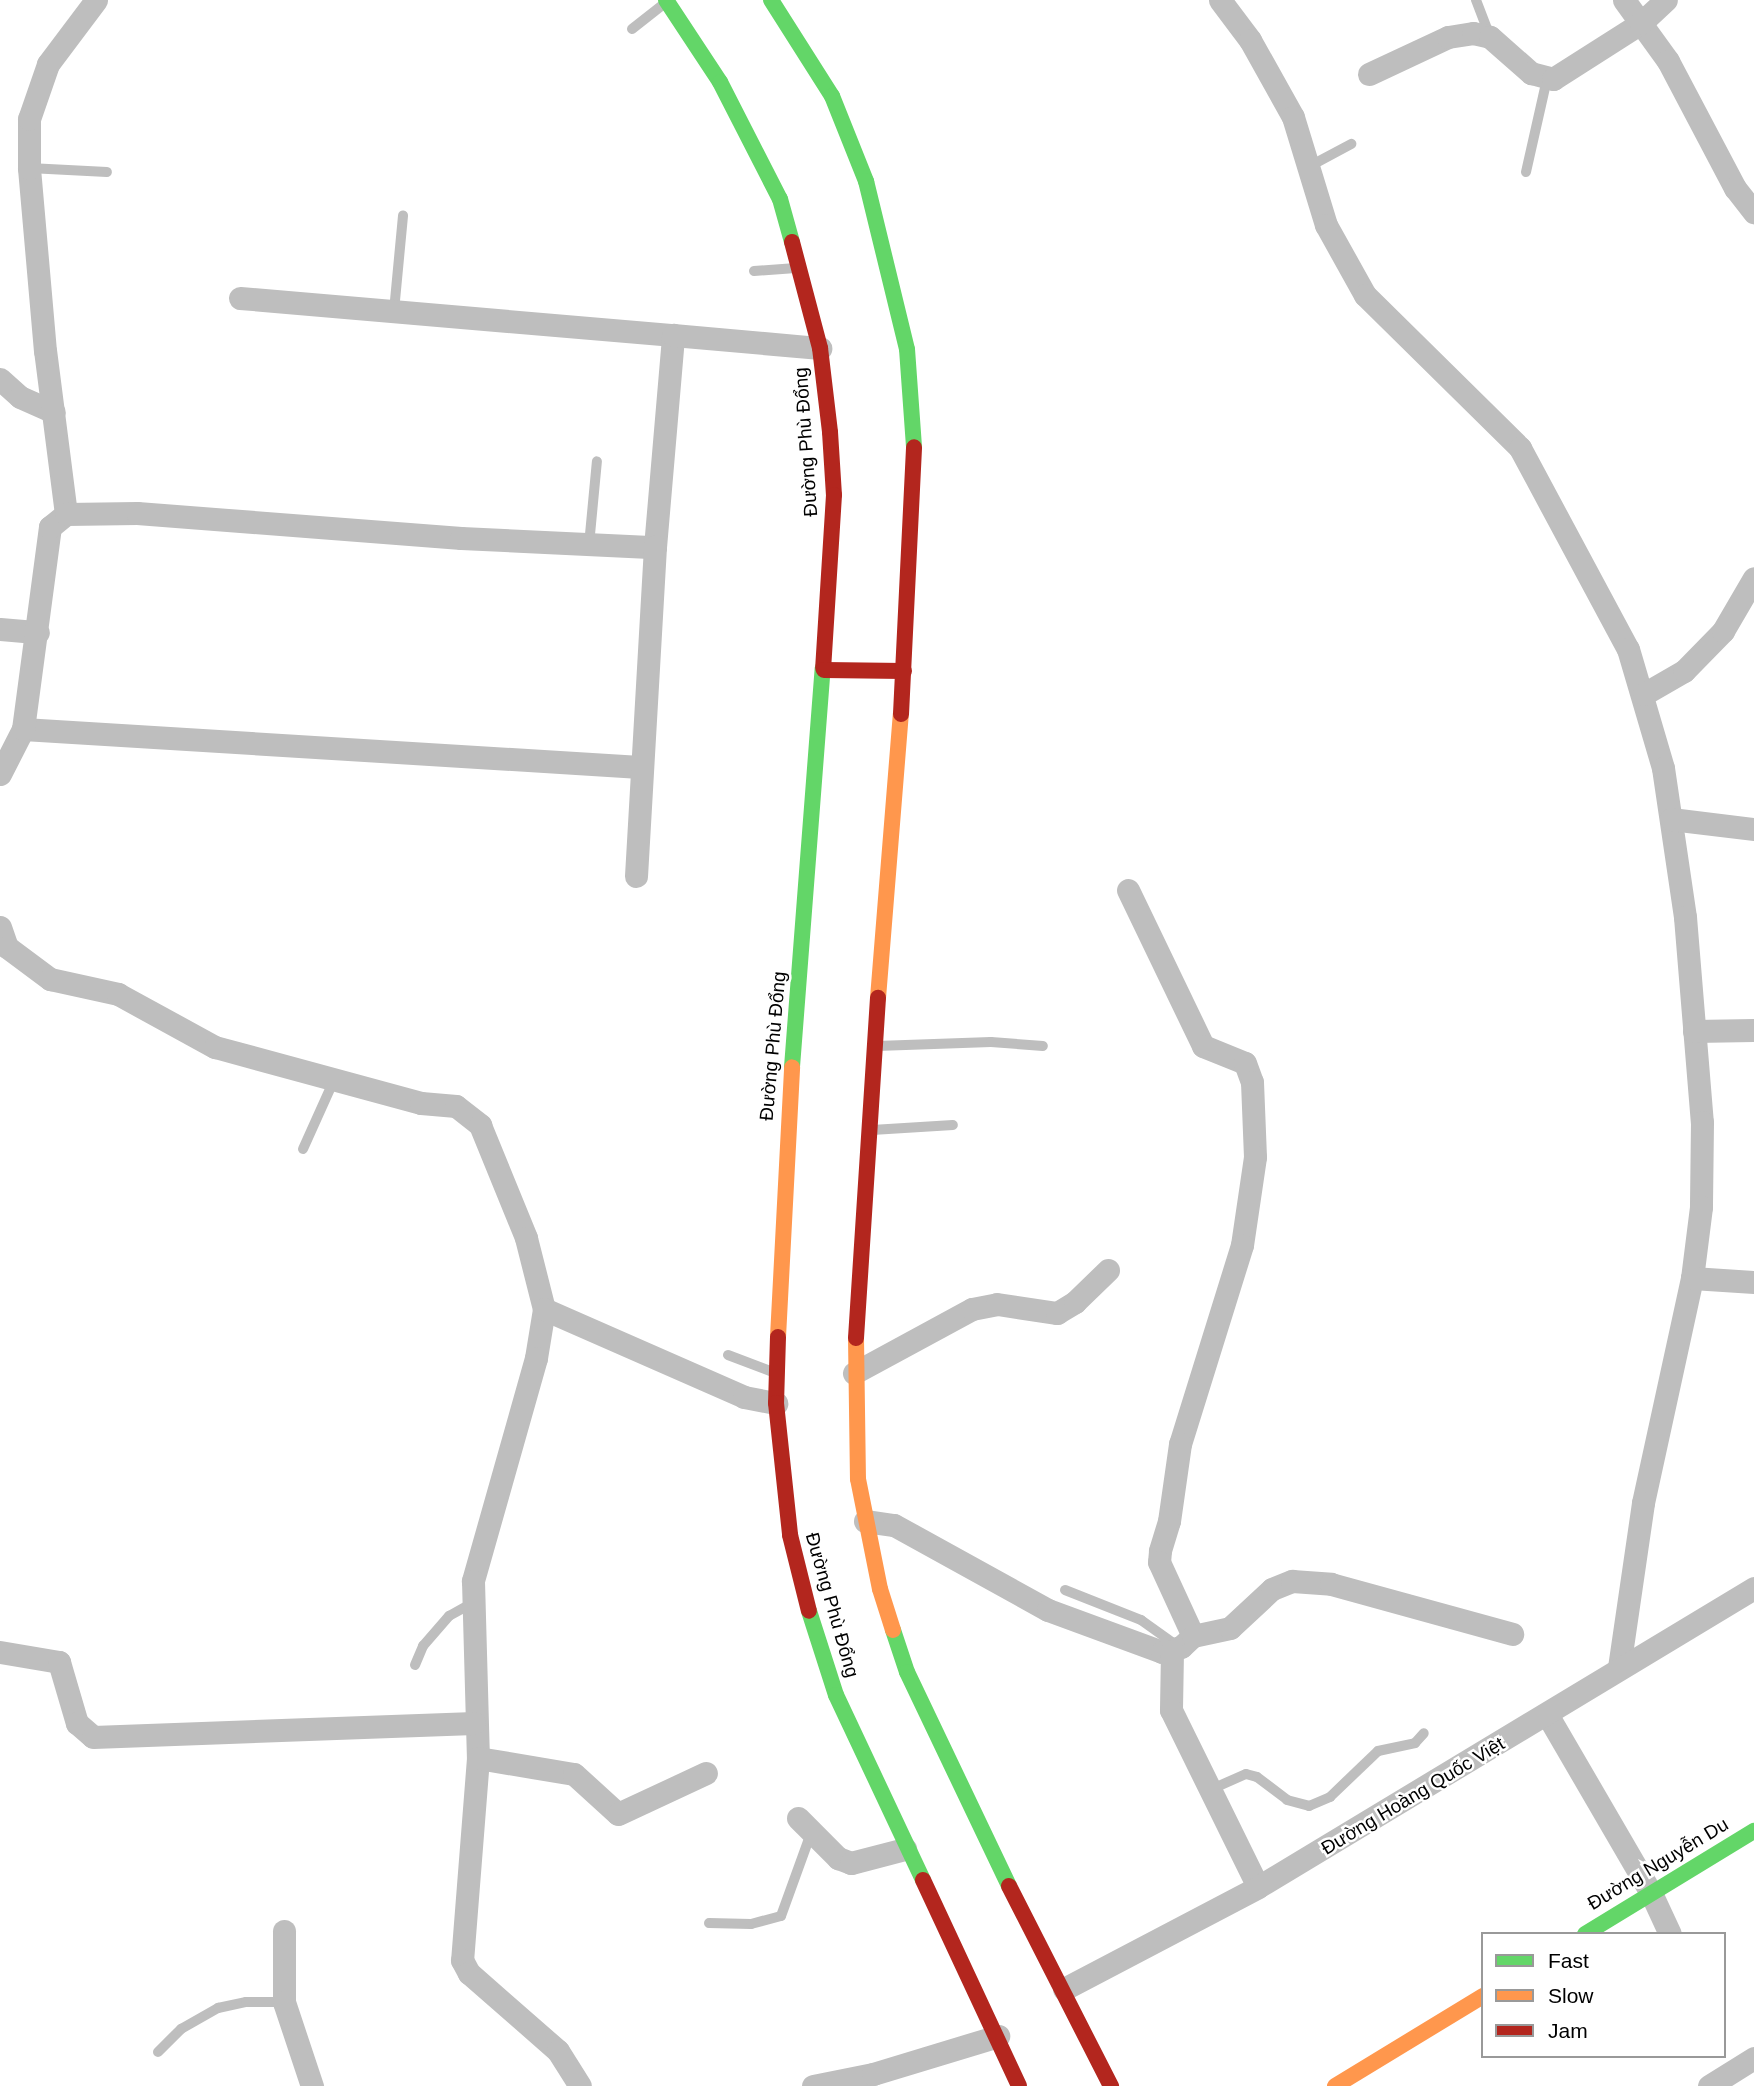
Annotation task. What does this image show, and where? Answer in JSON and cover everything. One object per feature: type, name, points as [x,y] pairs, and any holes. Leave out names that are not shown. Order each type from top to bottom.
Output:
[{"type":"main road","name":"Đường Phù Đổng","points":[[666,1],[720,82],[780,199],[802,267],[820,348],[834,495],[824,670],[781,1212],[776,1404],[782,1486],[807,1606],[836,1695],[905,1849],[998,2036],[1019,2086]]},
{"type":"main road","points":[[776,2],[832,96],[866,181],[907,349],[915,422],[915,500],[854,1373],[855,1456],[865,1521],[880,1589],[907,1672],[974,1817],[1064,1989],[1111,2086]]},
{"type":"main road","points":[[824,670],[904,671]]},
{"type":"main road","name":"Đường Nguyễn Du","points":[[1588,1932],[1754,1831]]},
{"type":"main road","points":[[1335,2086],[1481,1997]]},
{"type":"street","points":[[66,514],[29,168],[29,119],[38,83],[96,0]]},
{"type":"street","points":[[1220,0],[1250,40],[1293,117],[1326,225],[1365,295],[1520,448],[1605,600],[1644,694],[1671,819],[1685,918],[1702,1134],[1701,1207],[1692,1278],[1643,1503],[1619,1667]]},
{"type":"street","points":[[1623,0],[1668,61],[1735,188],[1754,212]]},
{"type":"street","points":[[1369,74],[1448,37],[1473,33],[1490,37],[1531,73],[1547,79],[1564,75],[1641,23],[1666,0]]},
{"type":"street","points":[[240,298],[820,348]]},
{"type":"street","points":[[636,876],[640,767],[655,547],[673,335]]},
{"type":"street","points":[[0,379],[20,397],[54,412]]},
{"type":"street","points":[[0,774],[23,729],[50,527],[66,514],[137,513],[589,545],[655,547]]},
{"type":"street","points":[[1644,694],[1684,671],[1723,631],[1753,585]]},
{"type":"street","points":[[0,629],[38,632]]},
{"type":"street","points":[[23,729],[640,767]]},
{"type":"street","points":[[1671,819],[1754,829]]},
{"type":"street","points":[[1128,890],[1203,1046],[1245,1063],[1252,1082],[1255,1157],[1242,1245],[1180,1444],[1169,1521],[1159,1562],[1182,1645],[1171,1710],[1258,1887]]},
{"type":"street","points":[[0,927],[7,947],[50,979],[118,994],[215,1047],[421,1103],[456,1106],[480,1125],[526,1238],[544,1309],[536,1358],[483,1540],[472,1603],[474,1723],[478,1758],[462,1960],[469,1973],[558,2051],[580,2086]]},
{"type":"street","points":[[1693,1031],[1754,1030]]},
{"type":"street","points":[[854,1373],[972,1309],[997,1304],[1057,1313],[1074,1302],[1108,1270]]},
{"type":"street","points":[[1692,1278],[1754,1282]]},
{"type":"street","points":[[544,1309],[744,1397],[776,1404]]},
{"type":"street","points":[[865,1521],[894,1524],[1048,1609],[1129,1641],[1182,1645],[1230,1628],[1272,1589],[1292,1581],[1331,1584],[1512,1634]]},
{"type":"street","name":"Đường Hoàng Quốc Việt","points":[[1064,1989],[1258,1887],[1548,1716],[1619,1667],[1754,1588]]},
{"type":"street","points":[[0,1652],[59,1662],[77,1723],[93,1737],[474,1723]]},
{"type":"street","points":[[1548,1716],[1651,1893],[1669,1932]]},
{"type":"street","points":[[478,1758],[574,1774],[618,1814],[706,1773]]},
{"type":"street","points":[[804,1825],[851,1863],[905,1849]]},
{"type":"street","points":[[284,1931],[284,2002],[312,2086]]},
{"type":"street","points":[[813,2086],[873,2074],[998,2036]]},
{"type":"street","points":[[1709,2086],[1754,2058]]},
{"type":"lane","points":[[1476,0],[1490,37]]},
{"type":"lane","points":[[632,29],[666,1]]},
{"type":"lane","points":[[1526,172],[1547,79]]},
{"type":"lane","points":[[1310,166],[1351,144]]},
{"type":"lane","points":[[29,168],[107,173]]},
{"type":"lane","points":[[394,311],[403,215]]},
{"type":"lane","points":[[754,271],[802,267]]},
{"type":"lane","points":[[589,545],[597,460]]},
{"type":"lane","points":[[877,1046],[990,1042],[1043,1046]]},
{"type":"lane","points":[[303,1149],[334,1080]]},
{"type":"lane","points":[[870,1130],[953,1125]]},
{"type":"lane","points":[[727,1355],[776,1373]]},
{"type":"lane","points":[[1065,1590],[1140,1620],[1164,1641],[1182,1645]]},
{"type":"lane","points":[[415,1665],[422,1646],[449,1616],[472,1603]]},
{"type":"lane","points":[[1212,1789],[1246,1774],[1287,1800],[1309,1806],[1330,1797],[1378,1751],[1415,1743],[1424,1733]]},
{"type":"lane","points":[[709,1923],[751,1924],[781,1916],[804,1825]]},
{"type":"lane","points":[[158,2052],[181,2029],[218,2008],[246,2002],[284,2002]]},
{"type":"traffic: fast","points":[[666,0],[720,82],[780,199],[792,242]]},
{"type":"traffic: fast","points":[[771,0],[832,96],[866,181],[907,349],[914,447]]},
{"type":"traffic: fast","points":[[792,1067],[823,668]]},
{"type":"traffic: fast","points":[[809,1611],[836,1695],[923,1880]]},
{"type":"traffic: fast","points":[[893,1630],[907,1672],[1009,1886]]},
{"type":"traffic: fast","points":[[1588,1932],[1754,1831]]},
{"type":"traffic: slow","points":[[878,998],[901,714]]},
{"type":"traffic: slow","points":[[778,1337],[792,1067]]},
{"type":"traffic: slow","points":[[856,1338],[858,1479],[880,1589],[893,1630]]},
{"type":"traffic: slow","points":[[1335,2086],[1481,1997]]},
{"type":"traffic: jam","points":[[792,242],[820,348],[830,432],[834,495],[823,668]]},
{"type":"traffic: jam","points":[[901,714],[914,447]]},
{"type":"traffic: jam","points":[[824,670],[904,671]]},
{"type":"traffic: jam","points":[[856,1338],[878,998]]},
{"type":"traffic: jam","points":[[778,1337],[776,1403],[790,1535],[809,1611]]},
{"type":"traffic: jam","points":[[923,1880],[1019,2086]]},
{"type":"traffic: jam","points":[[1009,1886],[1111,2086]]}]
